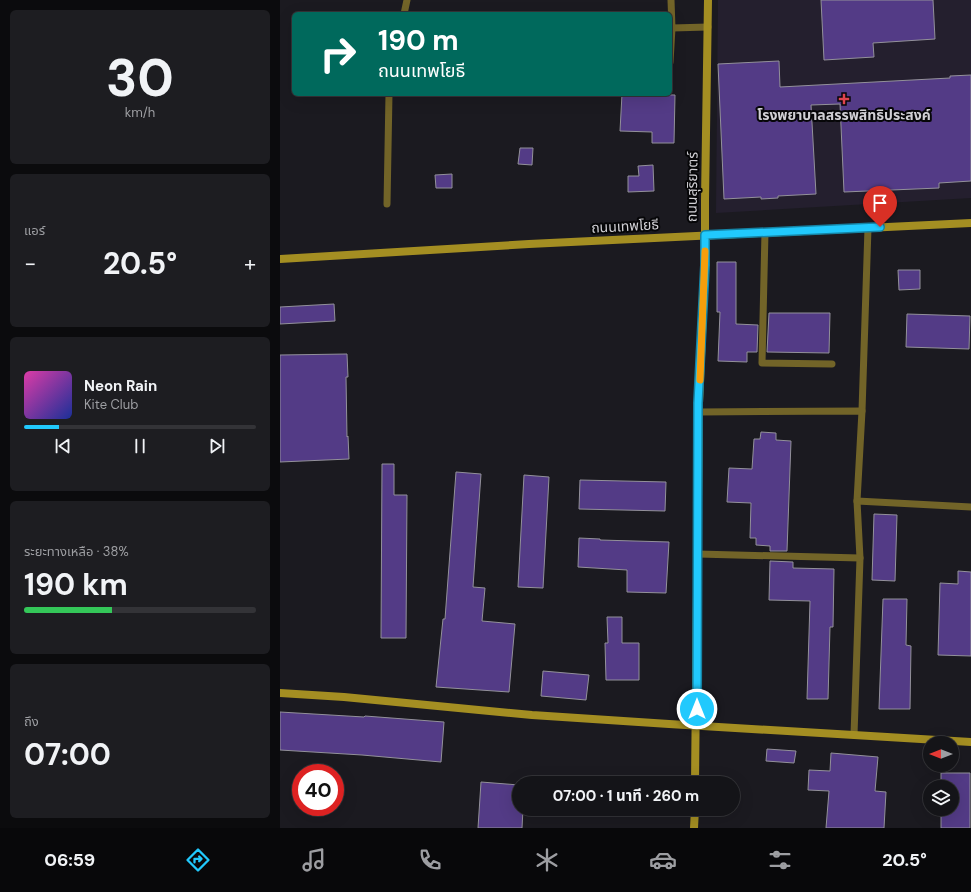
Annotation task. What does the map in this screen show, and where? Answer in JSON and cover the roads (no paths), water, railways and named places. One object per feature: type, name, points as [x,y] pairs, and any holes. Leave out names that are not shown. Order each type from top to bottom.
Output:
[{"type":"street","name":"ถนนสุริยาตร์","points":[[695,776],[697,725],[698,412],[705,265],[708,0]]},
{"type":"street","name":"ถนนเทพโยธี","points":[[280,259],[361,253],[705,235],[971,224]]},
{"type":"street","points":[[280,693],[344,697],[532,715],[971,742]]},
{"type":"street","points":[[694,828],[695,816]]},
{"type":"lane","points":[[404,12],[407,0]]},
{"type":"lane","points":[[672,0],[672,28],[708,26]]},
{"type":"lane","points":[[387,204],[389,96]]},
{"type":"lane","points":[[854,735],[860,558],[857,501],[862,411],[868,228]]},
{"type":"lane","points":[[765,232],[762,363],[832,364]]},
{"type":"lane","points":[[698,412],[862,411]]},
{"type":"lane","points":[[857,501],[971,507]]},
{"type":"lane","points":[[698,554],[860,558]]},
{"type":"place","name":"โรงพยาบาลสรรพสิทธิประสงค์","points":[[844,99]]}]
